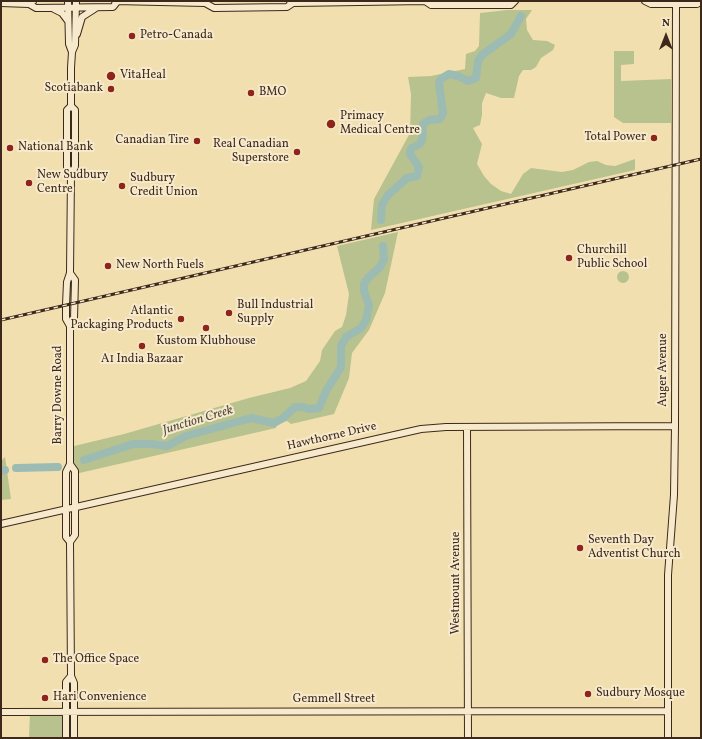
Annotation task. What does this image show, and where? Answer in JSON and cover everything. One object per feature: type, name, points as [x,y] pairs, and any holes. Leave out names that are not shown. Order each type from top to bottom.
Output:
[{"type":"street","points":[[1,3],[31,2],[36,8],[48,8],[68,4],[113,7],[116,2],[206,2],[214,8],[287,7],[291,2],[425,1],[431,5],[511,5],[515,1]]},
{"type":"street","points":[[645,1],[650,4],[696,4],[701,2]]},
{"type":"street","name":"Auger Avenue","points":[[668,738],[668,575],[674,500],[675,426],[676,3]]},
{"type":"street","name":"Barry Downe Road","points":[[68,4],[69,44],[72,52]]},
{"type":"street","name":"Barry Downe Road","points":[[70,542],[66,537],[66,472],[70,464],[70,326],[66,319],[66,305],[67,282],[70,273],[71,174],[67,167],[67,110],[71,106],[72,52],[75,41],[76,4]]},
{"type":"street","points":[[75,41],[82,17],[98,7]]},
{"type":"street","points":[[48,8],[59,11],[68,21]]},
{"type":"street","name":"Hawthorne Drive","points":[[1,524],[413,430],[467,427],[675,426]]},
{"type":"street","name":"Westmount Avenue","points":[[467,427],[468,738]]},
{"type":"street","name":"Barry Downe Road","points":[[70,464],[74,471],[75,535],[70,542],[70,676],[74,683],[74,738]]},
{"type":"street","name":"Barry Downe Road","points":[[66,738],[66,682],[70,676]]},
{"type":"street","name":"Gemmell Street","points":[[1,712],[668,711]]},
{"type":"green space","points":[[507,10],[532,10],[526,19],[527,30],[533,40],[547,41],[555,45],[553,50],[541,58],[536,67],[531,70],[523,70],[519,76],[514,98],[501,98],[486,93],[482,103],[480,125],[473,128],[482,144],[477,164],[484,176],[491,184],[501,191],[511,194],[523,174],[531,168],[562,172],[573,170],[589,162],[597,161],[606,165],[615,166],[635,159],[635,170],[371,230],[374,199],[410,133],[411,94],[408,77],[431,76],[465,69],[466,54],[475,51],[479,46],[480,13]]},
{"type":"green space","points":[[614,51],[634,51],[634,64],[621,65],[621,81],[671,79],[671,123],[623,123],[614,117]]},
{"type":"green space","points":[[398,232],[385,293],[369,330],[352,353],[349,378],[334,414],[291,424],[287,421],[277,424],[276,428],[75,474],[70,463],[70,447],[124,434],[249,398],[290,388],[306,381],[320,361],[322,350],[335,331],[342,327],[346,315],[349,294],[337,246]]},
{"type":"green space","points":[[621,271],[625,271],[629,277],[625,283],[621,283],[617,279],[617,275]]},
{"type":"green space","points":[[5,457],[11,499],[1,500],[1,461]]},
{"type":"green space","points":[[30,713],[66,713],[66,738],[29,738]]},
{"type":"waterway","name":"Junction Creek","points":[[381,220],[382,205],[388,195],[407,178],[417,176],[419,167],[410,154],[410,151],[412,148],[420,144],[422,140],[423,124],[429,120],[440,119],[443,113],[439,83],[441,79],[449,74],[458,76],[468,81],[476,78],[478,61],[482,55],[511,34],[521,16]]},
{"type":"waterway","name":"Junction Creek","points":[[84,460],[133,444],[167,446],[186,436],[251,418],[274,423],[283,418],[295,407],[309,409],[319,408],[326,391],[341,367],[341,346],[346,337],[361,328],[366,320],[369,305],[364,291],[364,284],[380,267],[384,259],[383,246]]},
{"type":"waterway","name":"Junction Creek","points":[[16,468],[58,467]]},
{"type":"waterway","name":"Junction Creek","points":[[1,471],[5,470]]},
{"type":"railway","points":[[1,320],[701,159]]},
{"type":"place","name":"Petro-Canada","points":[[132,36]]},
{"type":"place","name":"VitaHeal","points":[[111,76]]},
{"type":"place","name":"Scotiabank","points":[[111,89]]},
{"type":"place","name":"BMO","points":[[251,93]]},
{"type":"place","name":"Primacy Medical Centre","points":[[331,124]]},
{"type":"place","name":"Total Power","points":[[654,138]]},
{"type":"place","name":"Canadian Tire","points":[[197,141]]},
{"type":"place","name":"National Bank","points":[[10,148]]},
{"type":"place","name":"Real Canadian Superstore","points":[[297,152]]},
{"type":"place","name":"New Sudbury Centre","points":[[29,183]]},
{"type":"place","name":"Sudbury Credit Union","points":[[122,186]]},
{"type":"place","name":"Churchill Public School","points":[[569,258]]},
{"type":"place","name":"New North Fuels","points":[[108,266]]},
{"type":"place","name":"Bull Industrial Supply","points":[[229,313]]},
{"type":"place","name":"Atlantic Packaging Products","points":[[181,319]]},
{"type":"place","name":"Kustom Klubhouse","points":[[206,328]]},
{"type":"place","name":"A1 India Bazaar","points":[[142,346]]},
{"type":"place","name":"Seventh Day Adventist Church","points":[[580,548]]},
{"type":"place","name":"The Office Space","points":[[45,660]]},
{"type":"place","name":"Sudbury Mosque","points":[[588,694]]},
{"type":"place","name":"Hari Convenience","points":[[45,698]]}]
